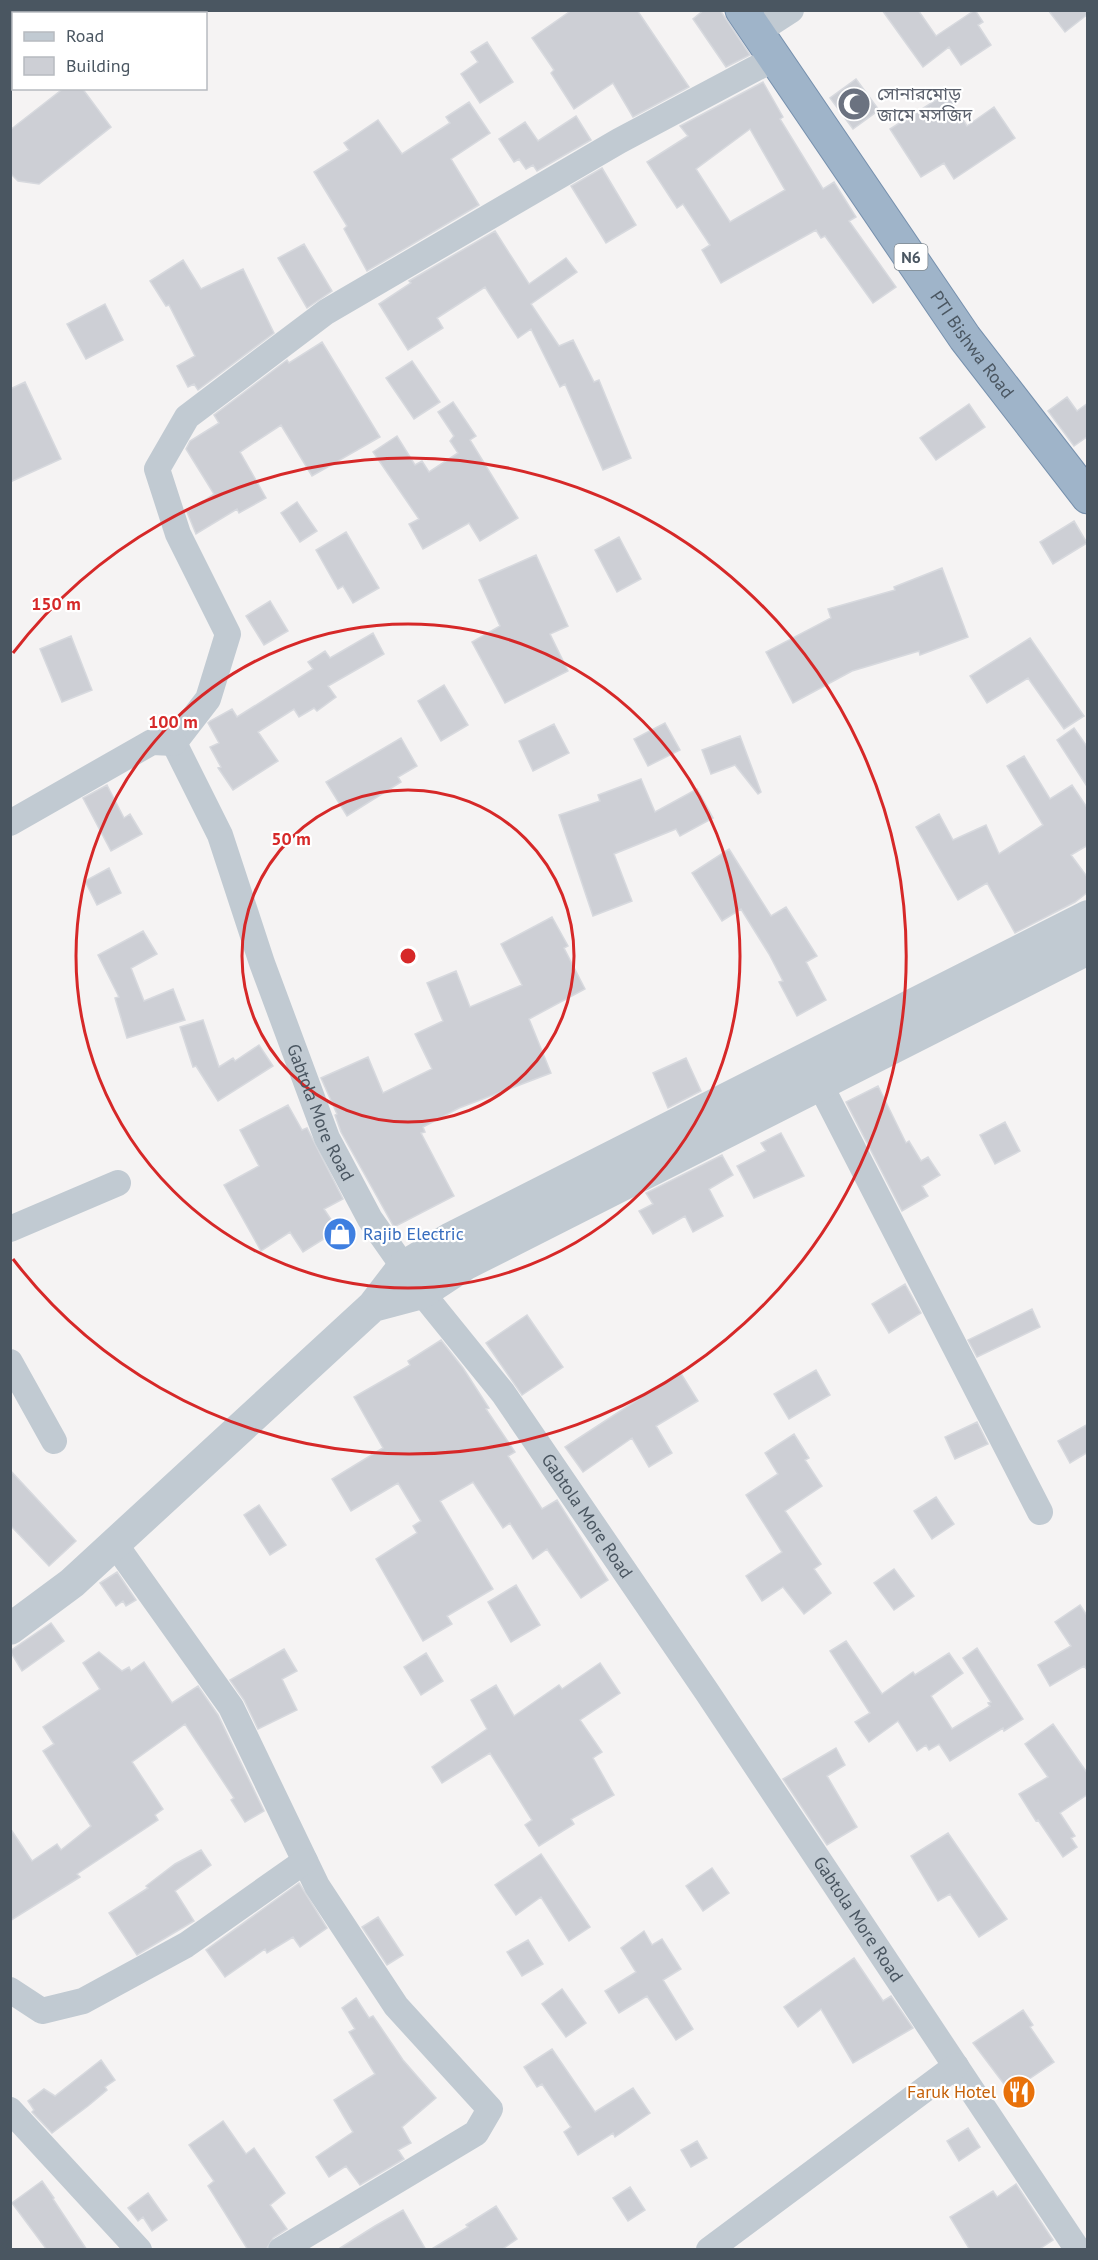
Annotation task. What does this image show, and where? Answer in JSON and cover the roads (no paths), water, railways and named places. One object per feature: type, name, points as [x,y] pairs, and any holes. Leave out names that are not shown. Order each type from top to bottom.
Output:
[{"type":"highway","name":"PTI Bishwa Road","points":[[758,34],[965,338],[1088,497]]},
{"type":"street","points":[[10,823],[152,742],[174,743],[208,699],[228,634],[178,534],[157,469],[187,417],[326,312],[619,141],[791,10]]},
{"type":"street","name":"Gabtola More Road","points":[[174,743],[220,834],[262,963],[327,1138],[370,1219],[422,1293],[503,1393],[1078,2250]]},
{"type":"street","points":[[993,981],[1088,916]]},
{"type":"street","points":[[10,1629],[72,1583],[115,1544],[373,1306],[403,1267],[451,1238],[813,1070],[993,981],[1088,949]]},
{"type":"street","points":[[373,1306],[422,1293],[466,1264],[813,1070]]},
{"type":"street","points":[[813,1070],[1040,1512]]},
{"type":"street","points":[[10,1229],[118,1183]]},
{"type":"street","points":[[10,1362],[54,1441]]},
{"type":"street","points":[[115,1544],[231,1707],[317,1886],[396,2006],[490,2109],[476,2133],[281,2250]]},
{"type":"street","points":[[10,1990],[42,2011],[83,2001],[186,1945],[306,1861]]},
{"type":"street","points":[[709,2250],[956,2066]]},
{"type":"street","points":[[10,2110],[139,2250]]},
{"type":"place","name":"সোনারমোড় জামে মসজিদ","points":[[854,104]]},
{"type":"place","name":"Rajib Electric","points":[[340,1234]]},
{"type":"place","name":"Faruk Hotel","points":[[1019,2092]]}]
